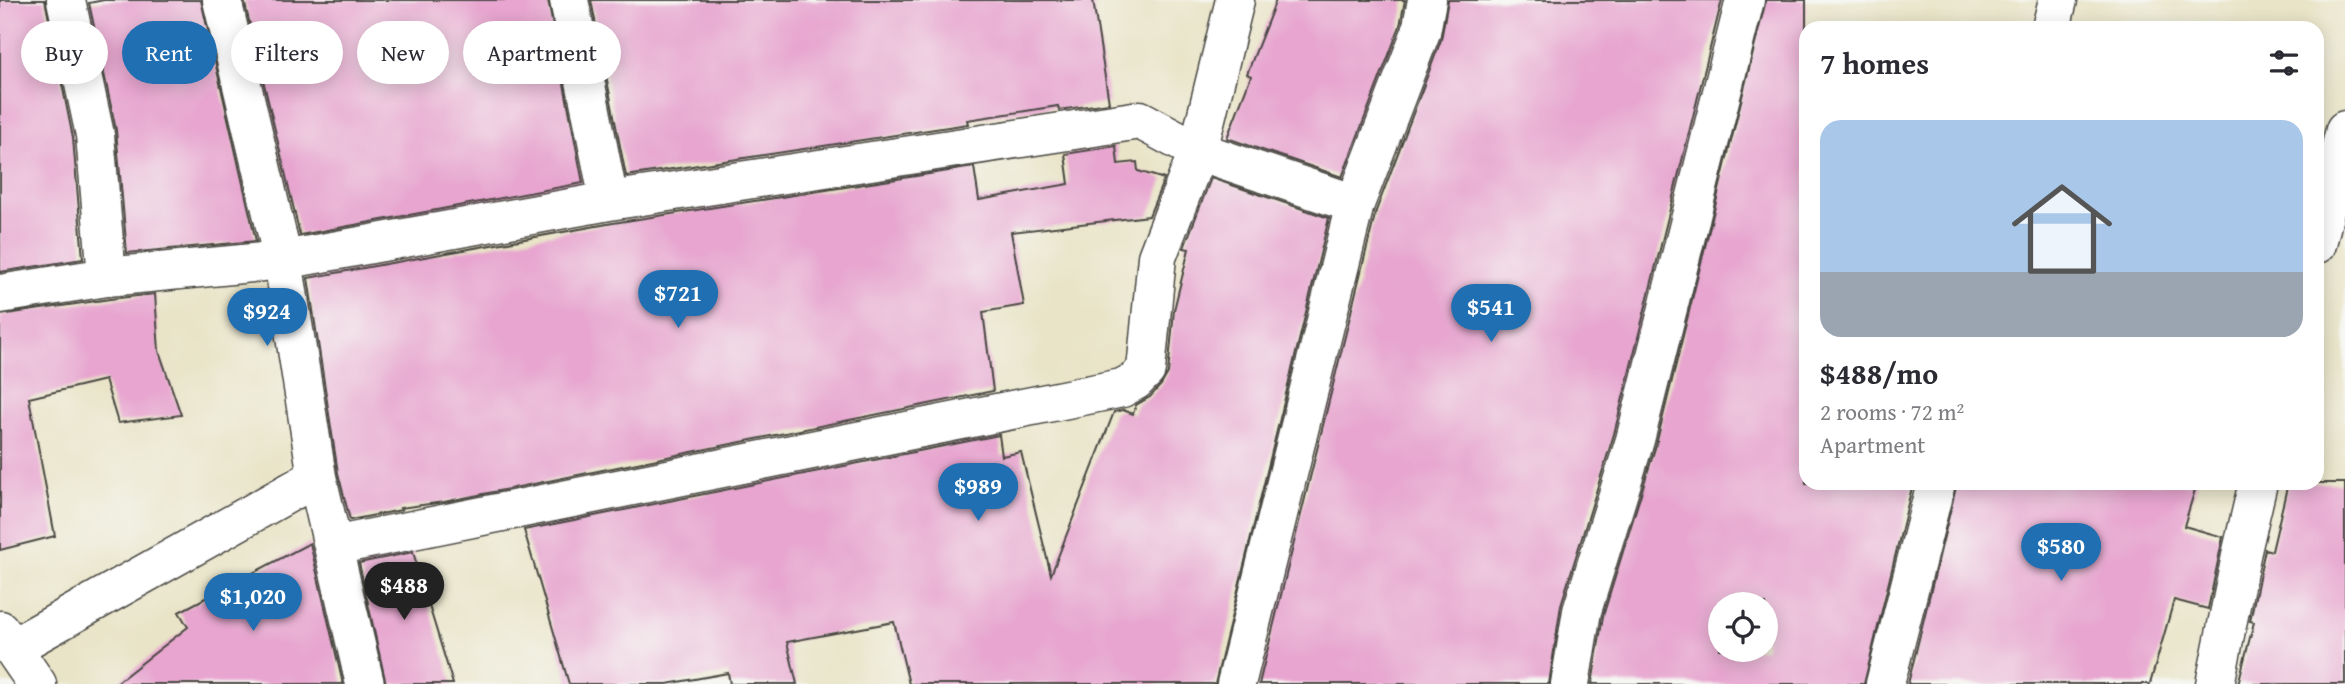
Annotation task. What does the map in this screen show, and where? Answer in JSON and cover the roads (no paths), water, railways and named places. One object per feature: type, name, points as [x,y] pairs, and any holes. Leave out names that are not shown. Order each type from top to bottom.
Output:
[{"type":"street","points":[[66,0],[95,135],[107,277]]},
{"type":"street","points":[[222,0],[283,260],[317,477],[365,684]]},
{"type":"street","points":[[569,0],[609,201]]},
{"type":"street","points":[[333,546],[1122,388],[1135,381],[1146,370],[1157,257],[1198,151],[1235,0]]},
{"type":"street","points":[[1236,684],[1354,204],[1421,32],[1427,0]]},
{"type":"street","points":[[1570,684],[1581,611],[1635,440],[1745,0]]},
{"type":"street","points":[[2053,21],[2058,0]]},
{"type":"street","points":[[0,295],[107,277],[283,260],[609,201],[1140,120],[1198,151],[1354,204]]},
{"type":"street","points":[[2324,216],[2345,130]]},
{"type":"street","points":[[37,684],[6,639],[317,477]]},
{"type":"street","points":[[1885,684],[1934,490]]},
{"type":"street","points":[[2215,684],[2256,490]]}]
